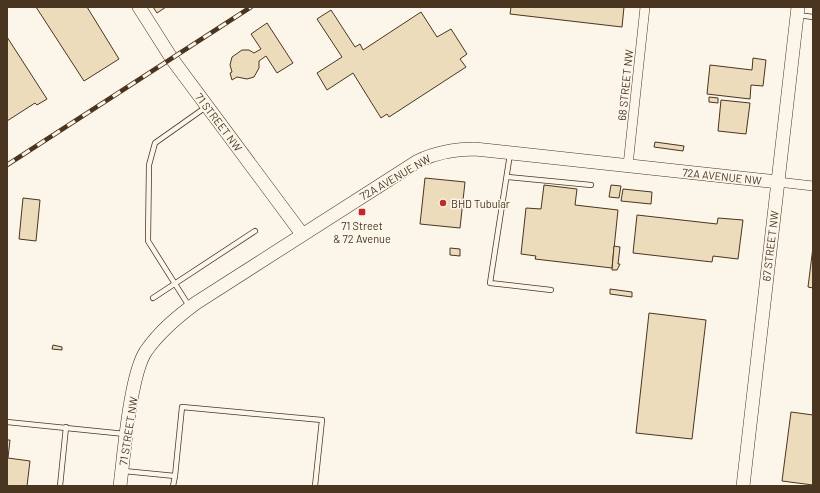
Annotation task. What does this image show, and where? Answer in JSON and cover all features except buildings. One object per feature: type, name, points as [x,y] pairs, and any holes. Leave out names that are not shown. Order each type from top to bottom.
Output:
[{"type":"street","name":"71 STREET NW","points":[[139,7],[172,59],[302,234]]},
{"type":"street","name":"68 STREET NW","points":[[628,165],[645,7]]},
{"type":"street","name":"67 STREET NW","points":[[744,486],[797,11]]},
{"type":"street","name":"72A AVENUE NW","points":[[145,353],[168,326],[190,308],[392,176],[430,155],[463,149],[628,165],[813,186]]},
{"type":"street","name":"71 STREET NW","points":[[120,486],[135,384],[145,353]]},
{"type":"lane","points":[[797,11],[813,17]]},
{"type":"lane","points":[[190,308],[148,241],[149,165],[155,143],[207,106]]},
{"type":"lane","points":[[510,153],[490,283],[551,290]]},
{"type":"lane","points":[[507,177],[591,185]]},
{"type":"lane","points":[[153,298],[255,231]]},
{"type":"lane","points":[[173,486],[182,407],[322,420],[315,486]]},
{"type":"lane","points":[[7,422],[127,434]]},
{"type":"lane","points":[[60,486],[66,427]]},
{"type":"lane","points":[[122,470],[175,476]]},
{"type":"railway","points":[[7,165],[251,7]]},
{"type":"place","name":"BHD Tubular","points":[[443,203]]},
{"type":"place","name":"71 Street & 72 Avenue","points":[[362,212]]}]
